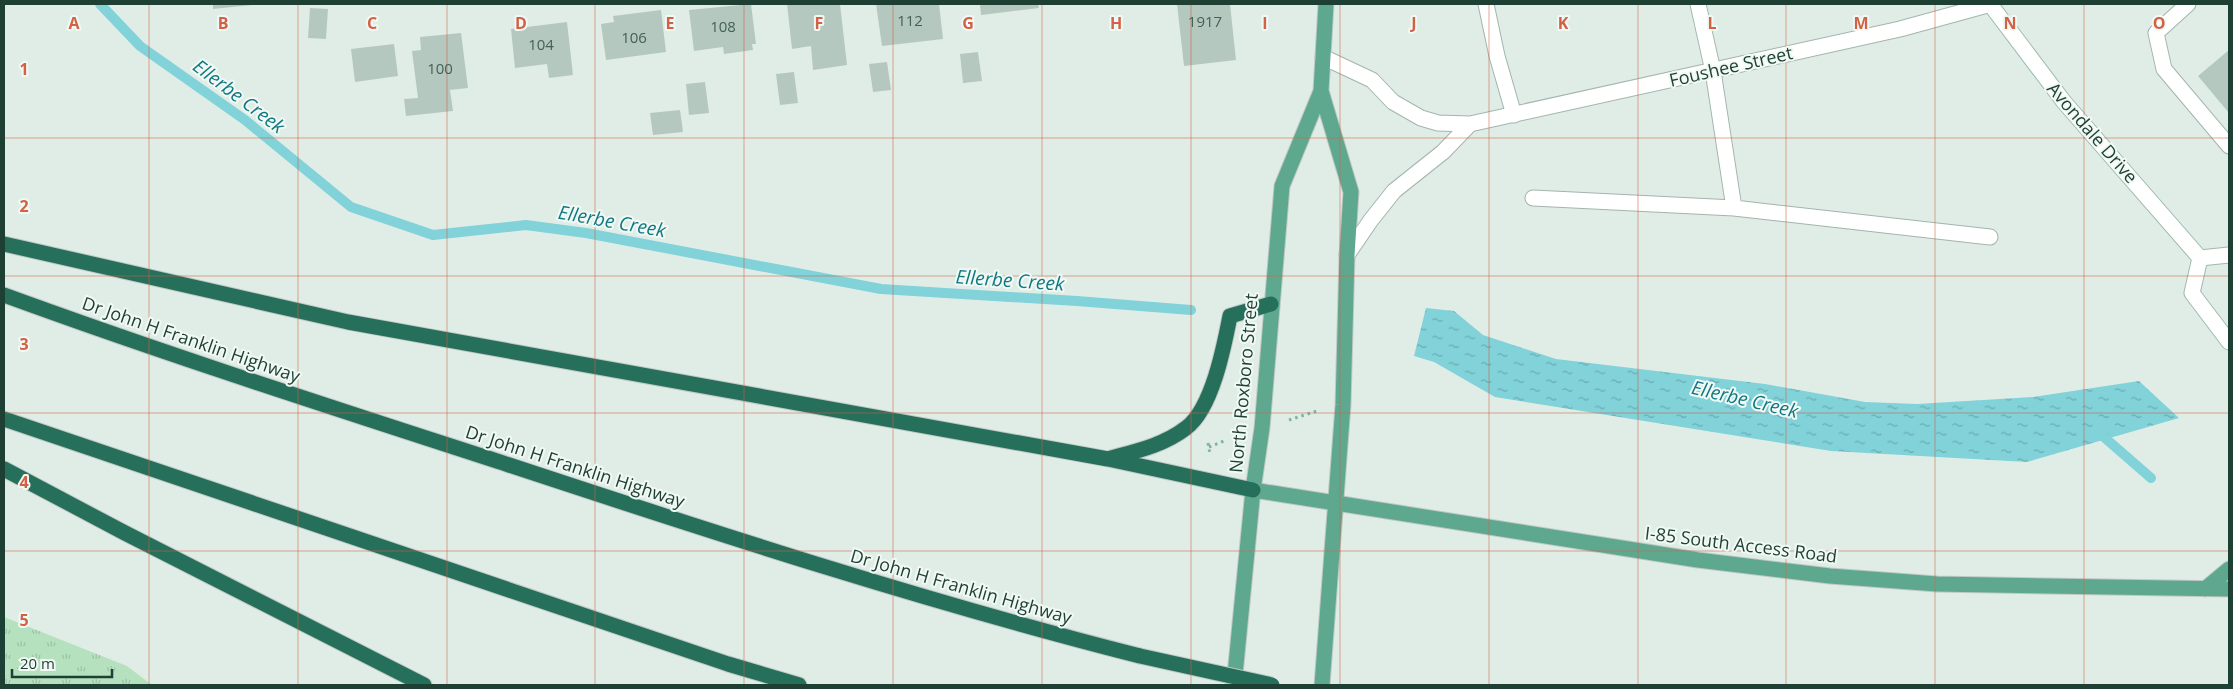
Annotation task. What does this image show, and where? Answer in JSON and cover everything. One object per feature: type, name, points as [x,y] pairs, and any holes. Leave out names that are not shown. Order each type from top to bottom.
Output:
[{"type":"highway","points":[[4,244],[348,322],[1108,459],[1253,490]]},
{"type":"highway","name":"Dr John H Franklin Highway","points":[[4,295],[130,341],[742,542],[1034,629],[1140,656],[1272,685]]},
{"type":"highway","points":[[1108,459],[1145,449],[1186,428],[1197,418],[1219,368],[1230,316],[1271,304]]},
{"type":"highway","points":[[4,419],[728,664],[799,685]]},
{"type":"highway","points":[[4,469],[125,533],[424,685]]},
{"type":"main road","name":"North Roxboro Street","points":[[1234,685],[1253,490],[1262,428],[1282,186],[1321,91],[1326,4]]},
{"type":"main road","name":"North Roxboro Street","points":[[1321,91],[1351,192],[1347,255],[1343,405],[1322,685]]},
{"type":"main road","name":"I-85 South Access Road","points":[[1253,490],[1698,560],[1830,576],[1937,584],[2229,588]]},
{"type":"main road","points":[[2205,589],[2229,569]]},
{"type":"street","points":[[1486,4],[1497,56],[1514,115]]},
{"type":"street","points":[[1698,4],[1713,71],[1734,208]]},
{"type":"street","name":"Foushee Street","points":[[1323,57],[1372,80],[1393,102],[1421,118],[1438,123],[1470,124],[1900,29],[1991,4]]},
{"type":"street","name":"Avondale Drive","points":[[1991,4],[2064,102],[2200,258]]},
{"type":"street","points":[[2188,4],[2156,33],[2164,69],[2229,146]]},
{"type":"street","points":[[1347,255],[1394,191],[1443,152],[1470,124]]},
{"type":"street","points":[[1533,198],[1734,208],[1990,238]]},
{"type":"street","points":[[2229,255],[2200,258],[2192,293],[2229,342]]},
{"type":"path","points":[[1289,420],[1320,410]]},
{"type":"path","points":[[1210,454],[1210,447],[1224,441]]},
{"type":"green space","points":[[4,617],[127,666],[152,685],[4,685]]},
{"type":"water","points":[[1426,308],[1454,311],[1483,335],[1556,359],[1765,384],[1865,402],[1917,404],[2033,397],[2139,381],[2179,418],[2027,462],[1831,451],[1495,397],[1434,362],[1414,356]]},
{"type":"building","points":[[213,4],[252,4],[252,5],[213,9]]},
{"type":"building","points":[[751,4],[756,44],[752,44],[753,50],[724,54],[723,47],[694,51],[689,10]]},
{"type":"building","points":[[787,4],[840,4],[847,65],[813,70],[811,46],[792,49]]},
{"type":"building","points":[[876,4],[939,4],[943,39],[882,46]]},
{"type":"building","points":[[980,4],[1038,4],[1039,8],[981,15]]},
{"type":"building","points":[[1177,4],[1230,4],[1236,60],[1184,66]]},
{"type":"building","points":[[310,8],[328,9],[326,39],[308,38]]},
{"type":"building","points":[[661,10],[666,52],[606,60],[601,24],[614,22],[613,16]]},
{"type":"building","points":[[567,22],[573,75],[549,78],[547,64],[515,68],[511,29]]},
{"type":"building","points":[[461,33],[468,88],[450,90],[453,111],[406,116],[404,99],[418,98],[412,51],[421,50],[420,37]]},
{"type":"building","points":[[394,44],[398,76],[355,82],[351,49]]},
{"type":"building","points":[[2229,50],[2229,113],[2198,76]]},
{"type":"building","points":[[978,52],[982,81],[963,83],[960,54]]},
{"type":"building","points":[[887,62],[891,90],[873,92],[869,64]]},
{"type":"building","points":[[794,72],[798,103],[780,105],[776,74]]},
{"type":"building","points":[[705,82],[709,113],[689,115],[686,84]]},
{"type":"building","points":[[680,110],[683,132],[653,135],[650,113]]},
{"type":"waterway","name":"Ellerbe Creek","points":[[100,4],[140,46],[245,120],[351,207],[433,235],[526,225],[586,233],[881,289],[1191,310]]},
{"type":"waterway","points":[[2097,431],[2151,478]]}]
